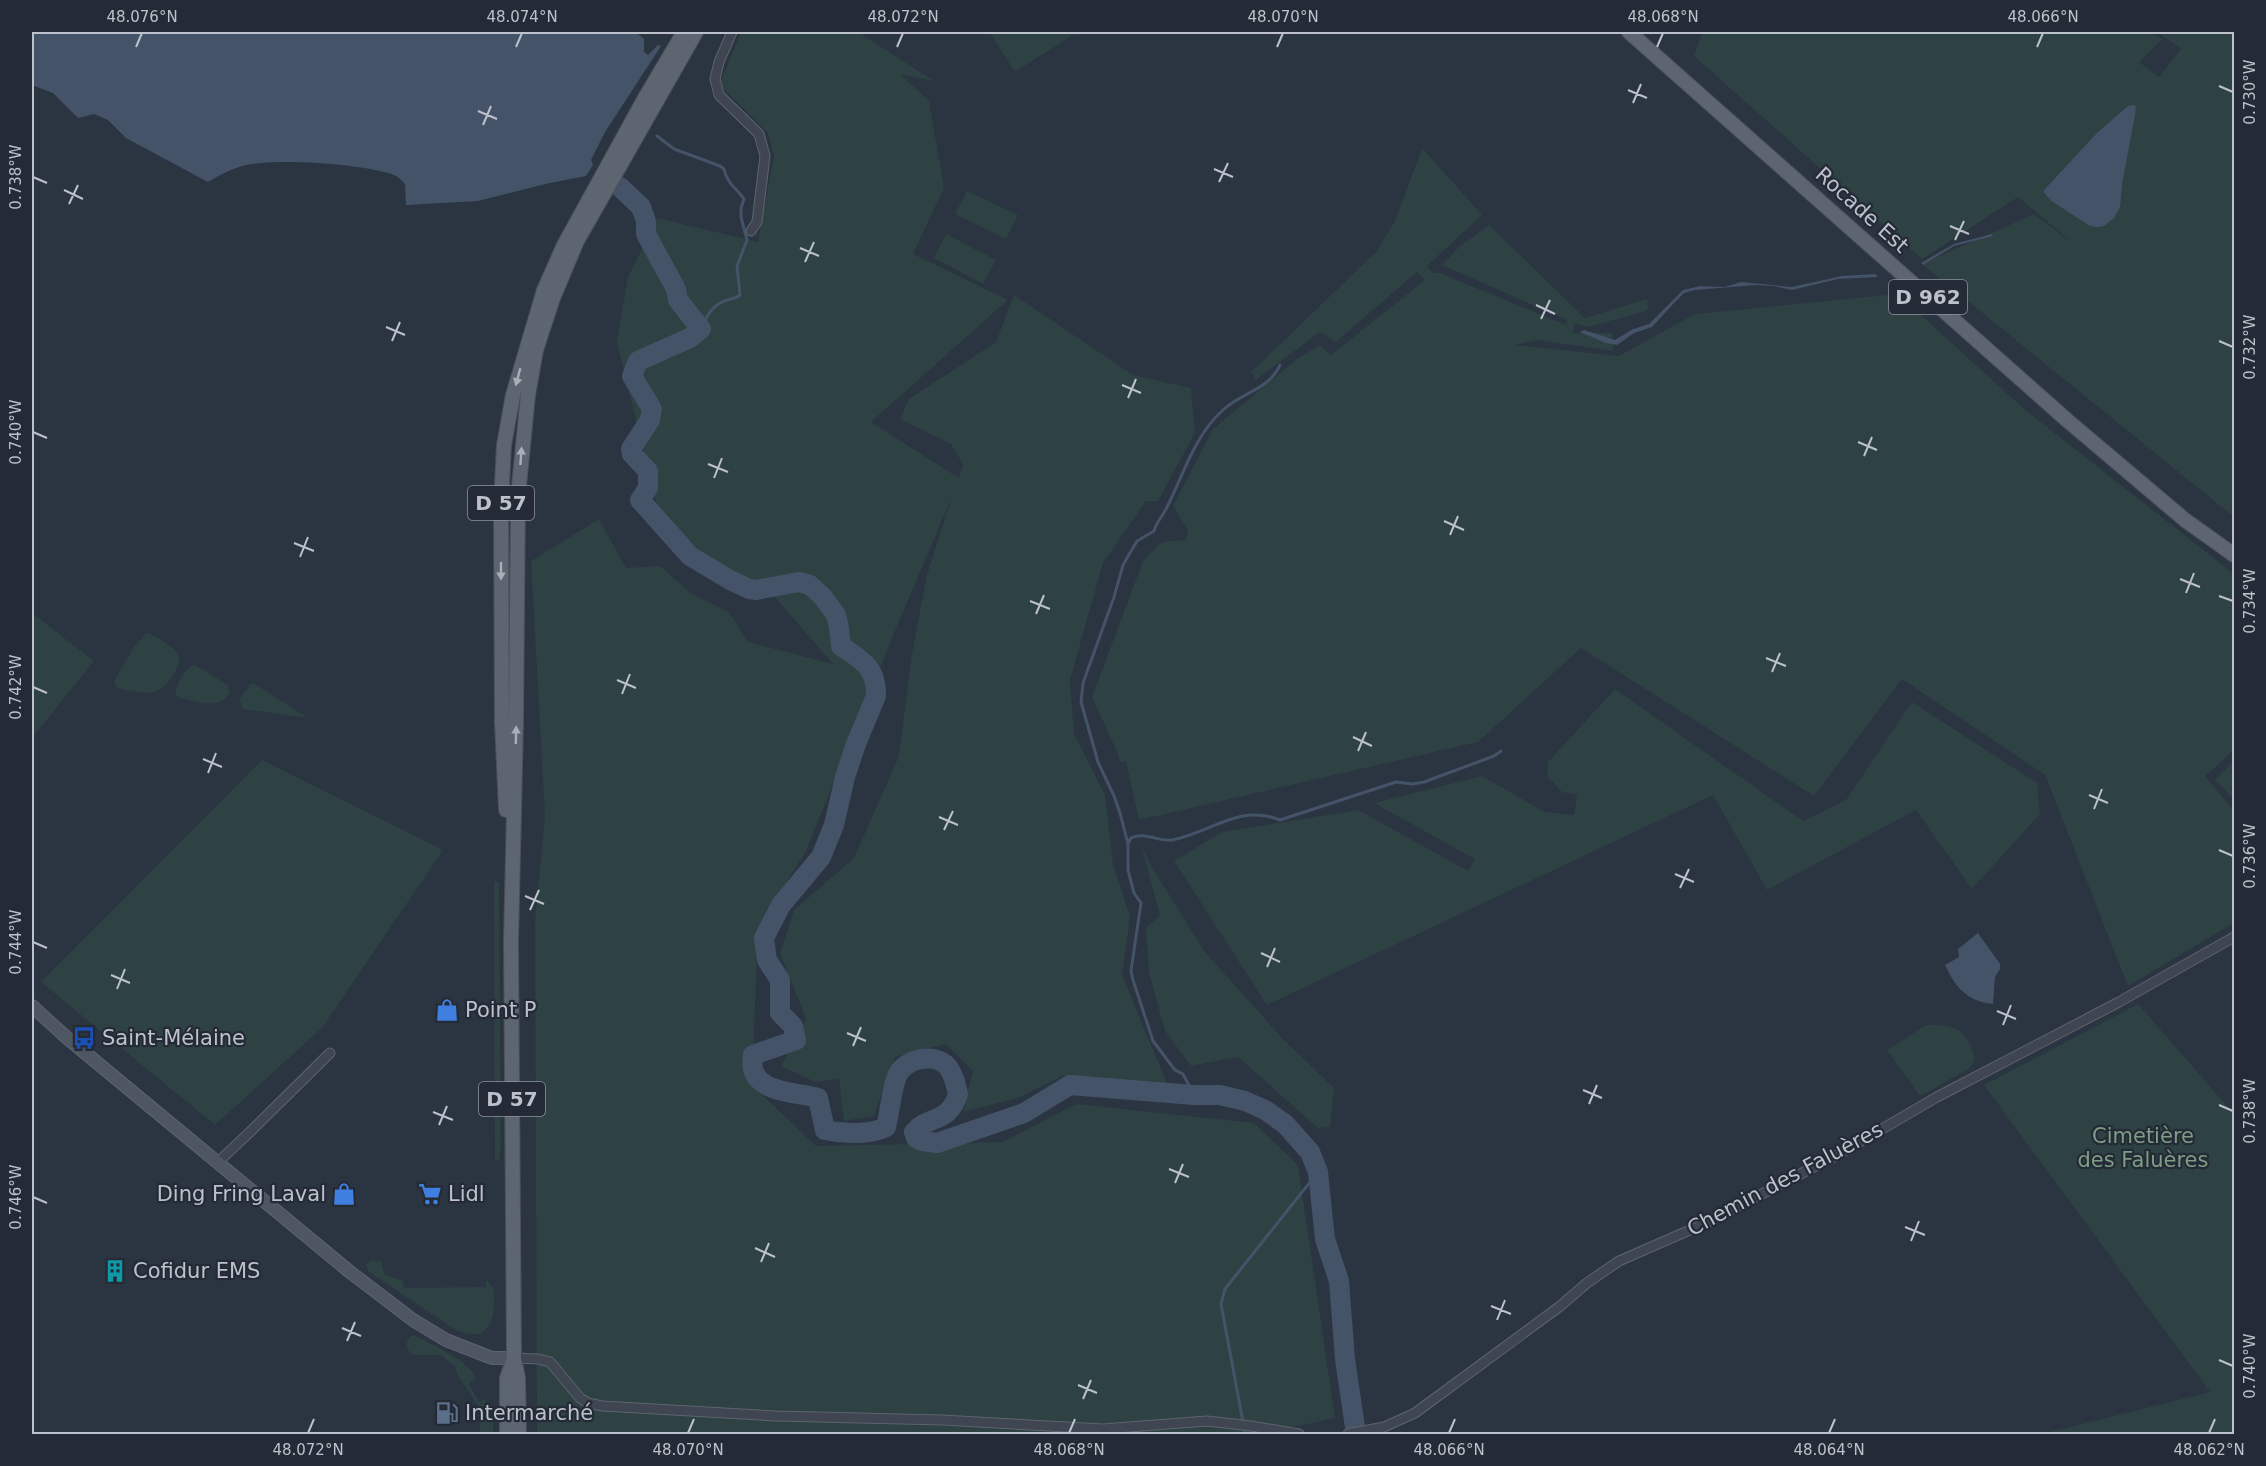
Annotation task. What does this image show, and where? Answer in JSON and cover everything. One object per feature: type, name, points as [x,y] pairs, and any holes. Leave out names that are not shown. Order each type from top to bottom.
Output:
[{"type":"main road","name":"D 57","points":[[511,941],[502,722],[501,504],[504,445],[513,395],[544,290],[564,245],[684,32]]},
{"type":"main road","name":"D 57","points":[[519,1434],[518,1378],[514,1358],[511,941],[518,496],[522,446],[536,350],[553,298],[577,241],[696,32]]},
{"type":"main road","name":"Rocade Est","points":[[1629,32],[2068,421],[2185,520],[2235,555]]},
{"type":"main road","points":[[32,1006],[66,1037],[350,1272],[413,1320],[446,1340],[492,1358],[514,1358]]},
{"type":"main road","name":"D 57","points":[[507,1434],[507,1378],[514,1358]]},
{"type":"street","points":[[732,32],[719,62],[716,79],[719,95],[759,134],[765,156],[758,222],[751,231]]},
{"type":"street","name":"Chemin des Faluères","points":[[1348,1434],[1384,1427],[1415,1413],[1619,1261],[1706,1222],[1839,1154],[1936,1097],[2119,1002],[2235,937]]},
{"type":"street","points":[[218,1162],[330,1053]]},
{"type":"street","points":[[514,1358],[550,1362],[580,1398],[588,1403],[603,1406],[776,1416],[942,1420],[1103,1429],[1207,1421],[1299,1434]]},
{"type":"green space","points":[[741,32],[858,32],[934,81],[900,74],[929,101],[944,188],[913,254],[1008,300],[871,422],[959,478],[963,464],[951,444],[900,419],[909,399],[996,342],[1014,295],[1133,375],[1191,388],[1195,433],[1158,501],[1146,501],[1103,563],[1070,680],[1074,734],[1105,795],[1113,864],[1130,917],[1122,975],[1168,1086],[1062,1076],[1018,1098],[963,1112],[973,1071],[946,1044],[895,1057],[874,1116],[844,1121],[839,1079],[815,1082],[781,1066],[806,1019],[780,953],[794,910],[854,858],[899,756],[912,653],[927,575],[951,499],[805,853],[758,928],[752,1085],[816,1146],[1003,1142],[1076,1104],[1254,1123],[1298,1165],[1335,1418],[1263,1434],[537,1434],[535,920],[545,817],[531,561],[599,519],[626,568],[660,566],[692,594],[729,612],[748,642],[833,664],[775,597],[713,564],[658,510],[617,342],[628,277],[657,218],[758,242],[774,156],[768,133],[722,87],[721,80]]},
{"type":"green space","points":[[989,32],[1078,32],[1015,72]]},
{"type":"green space","points":[[1702,32],[2152,32],[2162,39],[2139,62],[2159,77],[2181,49],[2157,32],[2234,32],[2234,517],[1922,264],[2034,214],[2075,245],[2018,197],[1922,259],[1694,56]]},
{"type":"green space","points":[[1422,148],[1482,215],[1427,266],[1433,273],[1440,273],[1566,325],[1567,320],[1442,265],[1458,248],[1489,225],[1585,318],[1647,299],[1649,307],[1646,311],[1588,327],[1574,323],[1573,333],[1612,333],[1613,351],[1537,340],[1515,345],[1619,356],[1695,314],[1898,294],[2024,409],[2234,574],[2234,750],[2205,776],[2234,811],[2234,923],[2128,986],[2045,775],[1902,679],[1814,796],[1581,648],[1478,742],[1139,820],[1126,762],[1120,762],[1092,697],[1143,561],[1162,542],[1186,540],[1188,531],[1173,506],[1213,429],[1297,359],[1320,345],[1331,355],[1425,280],[1417,272],[1336,342],[1320,332],[1256,380],[1251,372],[1376,252],[1395,221]]},
{"type":"green space","points":[[967,191],[1018,215],[1006,239],[955,214]]},
{"type":"green space","points":[[946,234],[996,260],[983,284],[934,258]]},
{"type":"green space","points":[[32,613],[94,661],[32,738]]},
{"type":"green space","points":[[146,633],[175,650],[179,659],[176,670],[170,680],[158,690],[144,693],[117,688],[114,684],[115,679],[134,647]]},
{"type":"green space","points":[[195,665],[228,685],[230,693],[225,699],[207,704],[176,695],[181,677],[191,666]]},
{"type":"green space","points":[[250,684],[255,684],[308,718],[243,709],[239,700]]},
{"type":"green space","points":[[1615,689],[1803,821],[1846,800],[1912,702],[2037,783],[2040,814],[1972,889],[1916,810],[1767,890],[1713,795],[1267,1005],[1174,861],[1222,832],[1358,810],[1468,871],[1475,859],[1374,803],[1482,776],[1545,812],[1574,815],[1577,795],[1562,792],[1547,776],[1548,762]]},
{"type":"green space","points":[[262,760],[443,850],[322,1028],[215,1125],[41,982]]},
{"type":"green space","points":[[2234,761],[2234,799],[2215,780]]},
{"type":"green space","points":[[1141,845],[1155,872],[1205,952],[1283,1039],[1334,1088],[1330,1127],[1318,1128],[1238,1057],[1191,1066],[1165,1031],[1149,973],[1146,928],[1160,915]]},
{"type":"green space","points":[[494,881],[499,883],[501,1149],[499,1160],[495,1160]]},
{"type":"green space","name":"Cimetière des Faluères","points":[[2138,1004],[2234,1114],[2234,1434],[2042,1434],[2210,1392],[1984,1085]]},
{"type":"green space","points":[[1926,1025],[1953,1027],[1959,1030],[1968,1041],[1975,1059],[1970,1068],[1920,1096],[1887,1050]]},
{"type":"green space","points":[[371,1260],[381,1261],[385,1275],[403,1281],[404,1288],[486,1287],[486,1281],[488,1281],[493,1288],[494,1295],[492,1319],[489,1325],[480,1333],[465,1333],[456,1330],[368,1271],[366,1265]]},
{"type":"green space","points":[[411,1336],[416,1336],[449,1353],[464,1363],[476,1377],[469,1384],[479,1402],[485,1399],[493,1422],[493,1434],[480,1434],[479,1407],[458,1376],[455,1366],[440,1355],[411,1353],[407,1344]]},
{"type":"water","points":[[32,32],[637,33],[644,39],[644,52],[648,55],[658,45],[661,46],[605,132],[591,160],[593,165],[586,176],[478,201],[406,205],[405,184],[394,175],[343,165],[299,162],[260,163],[236,168],[208,182],[126,138],[108,120],[94,114],[78,118],[53,93],[32,85]]},
{"type":"water","points":[[2132,105],[2136,106],[2135,115],[2120,207],[2114,218],[2104,226],[2090,226],[2053,202],[2044,190],[2097,133]]},
{"type":"water","points":[[1992,234],[1993,236],[1954,246],[1923,265],[1921,263],[1954,244]]},
{"type":"water","points":[[1875,274],[1878,277],[1838,279],[1792,290],[1756,285],[1684,293],[1652,327],[1634,333],[1617,345],[1580,332],[1584,330],[1615,340],[1633,329],[1649,324],[1683,290],[1700,286],[1725,287],[1741,282],[1792,287],[1842,276]]},
{"type":"water","points":[[1978,933],[2000,964],[1995,977],[1993,1004],[1976,1000],[1963,992],[1945,965],[1959,957],[1958,949]]},
{"type":"waterway","points":[[657,136],[674,149],[720,166],[724,169],[729,182],[744,199],[741,217],[747,240],[737,266],[740,295],[714,308],[701,329]]},
{"type":"waterway","points":[[620,187],[641,207],[646,221],[646,234],[676,289],[678,300],[701,329],[690,338],[638,361],[632,376],[652,409],[650,420],[631,449],[632,454],[648,471],[648,488],[640,500],[690,556],[730,580],[756,590],[799,582],[810,585],[823,597],[836,615],[841,646],[866,665],[871,671],[876,686],[876,696],[856,744],[845,777],[834,825],[821,857],[781,905],[764,938],[767,960],[780,980],[780,1013],[793,1026],[796,1040],[753,1055],[753,1068],[757,1077],[764,1084],[785,1092],[818,1098],[825,1130],[864,1133],[886,1127],[893,1088],[897,1076],[906,1065],[921,1059],[943,1062],[950,1070],[958,1094],[954,1104],[944,1115],[926,1123],[914,1132],[916,1138],[922,1141],[937,1143],[1024,1113],[1070,1085],[1220,1095],[1245,1101],[1265,1110],[1285,1124],[1310,1152],[1318,1172],[1325,1239],[1339,1281],[1345,1359],[1356,1434]]},
{"type":"waterway","points":[[1194,1095],[1183,1074],[1175,1070],[1153,1041],[1133,980],[1131,971],[1141,903],[1134,893],[1128,870],[1128,844],[1120,813],[1098,762],[1081,702],[1083,683],[1123,565],[1137,541],[1154,531],[1204,432],[1230,404],[1269,380],[1280,365]]},
{"type":"waterway","points":[[1128,844],[1131,838],[1136,836],[1172,840],[1238,817],[1251,815],[1280,820],[1396,782],[1413,784],[1424,782],[1494,756],[1501,751]]},
{"type":"waterway","points":[[1250,1434],[1245,1433],[1221,1304],[1225,1289],[1318,1172]]},
{"type":"place","name":"Point P","points":[[447,1010]]},
{"type":"place","name":"Saint-Mélaine","points":[[84,1038]]},
{"type":"place","name":"Ding Fring Laval","points":[[344,1194]]},
{"type":"place","name":"Lidl","points":[[430,1194]]},
{"type":"place","name":"Cofidur EMS","points":[[115,1271]]},
{"type":"place","name":"Intermarché","points":[[447,1413]]}]
